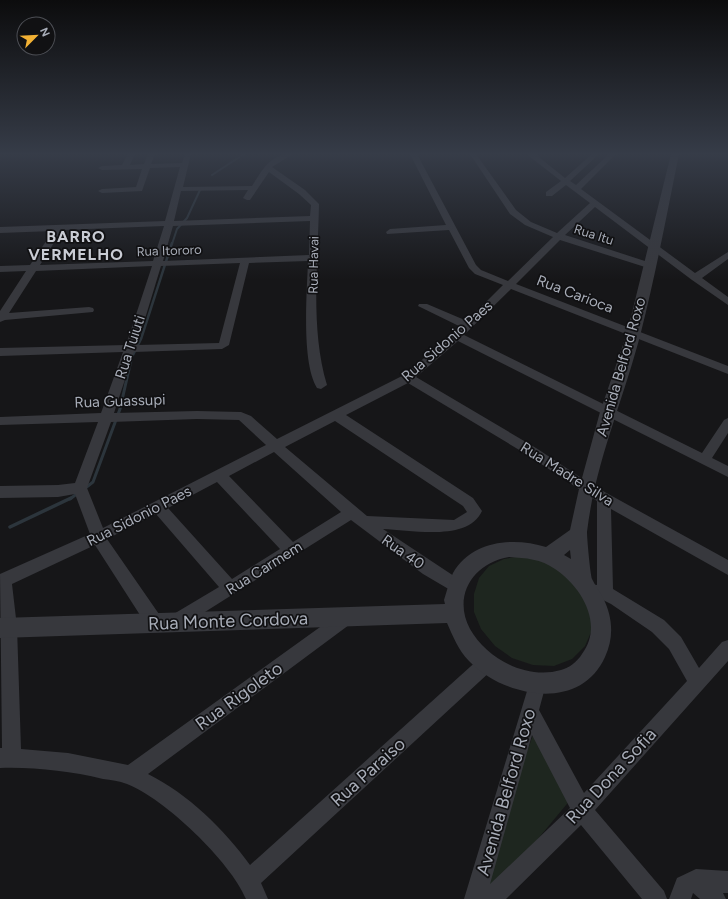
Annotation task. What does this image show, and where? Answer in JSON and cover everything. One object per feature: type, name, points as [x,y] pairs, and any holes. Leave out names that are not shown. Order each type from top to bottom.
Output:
[{"type":"street","name":"Rua Tuiuti","points":[[81,491],[111,418],[136,347],[174,223],[177,196]]},
{"type":"street","name":"Rua Havai","points":[[308,196],[316,207],[313,218],[313,345],[316,368],[321,385]]},
{"type":"street","points":[[390,232],[451,227],[435,196]]},
{"type":"street","name":"Rua Itu","points":[[502,196],[513,212],[520,219],[531,226],[648,265]]},
{"type":"street","points":[[586,196],[728,302]]},
{"type":"street","name":"Avenida Belford Roxo","points":[[593,588],[561,563],[548,556],[527,550],[509,549],[491,553],[476,560],[464,572],[457,588],[455,600],[456,613],[461,631],[468,643],[486,664],[510,678],[537,684],[559,683],[579,674],[593,660],[601,643],[602,623],[593,588],[578,534],[587,488],[608,412],[634,333],[648,265],[665,196]]},
{"type":"street","name":"Rua Sidonio Paes","points":[[2,581],[98,537],[408,378],[468,326],[559,236],[595,203]]},
{"type":"street","points":[[0,230],[313,218]]},
{"type":"street","name":"Rua Carioca","points":[[451,227],[472,266],[478,272],[728,370]]},
{"type":"street","points":[[1,318],[58,228]]},
{"type":"street","points":[[695,278],[728,256]]},
{"type":"street","name":"Rua Itororo","points":[[0,269],[314,258]]},
{"type":"street","points":[[0,352],[136,347],[222,346],[225,343],[246,260]]},
{"type":"street","points":[[423,306],[468,326]]},
{"type":"street","points":[[1,318],[89,310]]},
{"type":"street","points":[[457,336],[728,472]]},
{"type":"street","name":"Rua Madre Silva","points":[[408,378],[531,451],[587,488],[728,568]]},
{"type":"street","points":[[276,446],[357,518],[454,526],[464,523],[474,515],[475,511],[468,502],[336,415]]},
{"type":"street","name":"Rua Guassupi","points":[[0,421],[131,417],[241,416],[247,418],[276,446]]},
{"type":"street","points":[[704,460],[728,423]]},
{"type":"street","points":[[218,475],[292,551]]},
{"type":"street","points":[[0,492],[81,491],[98,537],[154,623]]},
{"type":"street","points":[[604,498],[593,588],[617,599],[658,626],[676,643],[697,682]]},
{"type":"street","points":[[158,506],[230,588]]},
{"type":"street","name":"Rua Carmem","points":[[176,622],[292,551],[357,518]]},
{"type":"street","name":"Rua 40","points":[[357,518],[429,571],[457,588]]},
{"type":"street","points":[[548,556],[578,534]]},
{"type":"street","points":[[2,581],[6,758],[57,761],[88,765],[131,775],[166,797],[194,820],[224,850],[249,880],[257,899]]},
{"type":"street","name":"Rua Monte Cordova","points":[[4,628],[456,613]]},
{"type":"street","name":"Rua Rigoleto","points":[[131,775],[348,617]]},
{"type":"street","name":"Rua Dona Sofia","points":[[490,899],[582,810],[728,648]]},
{"type":"street","name":"Rua Paraiso","points":[[249,880],[486,664]]},
{"type":"street","name":"Avenida Belford Roxo","points":[[475,899],[530,713],[537,684]]},
{"type":"street","points":[[530,713],[582,810],[656,899]]},
{"type":"street","points":[[696,880],[716,899]]},
{"type":"street","points":[[680,899],[683,887],[687,882],[696,880],[728,882]]},
{"type":"shaded area","points":[[521,556],[539,558],[573,578],[592,612],[592,630],[585,646],[572,659],[554,666],[533,665],[512,658],[495,646],[481,629],[474,612],[474,594],[479,578],[489,566],[504,559]]},
{"type":"shaded area","points":[[533,735],[571,799],[488,899],[474,899]]},
{"type":"waterway","points":[[172,244],[177,229],[187,218],[197,196]]},
{"type":"waterway","points":[[132,357],[141,339],[172,243]]},
{"type":"waterway","points":[[84,489],[93,482],[120,409],[132,356]]},
{"type":"waterway","points":[[70,499],[78,493]]},
{"type":"waterway","points":[[10,527],[71,498]]},
{"type":"district","name":"BARRO VERMELHO","points":[[76,245]]}]
